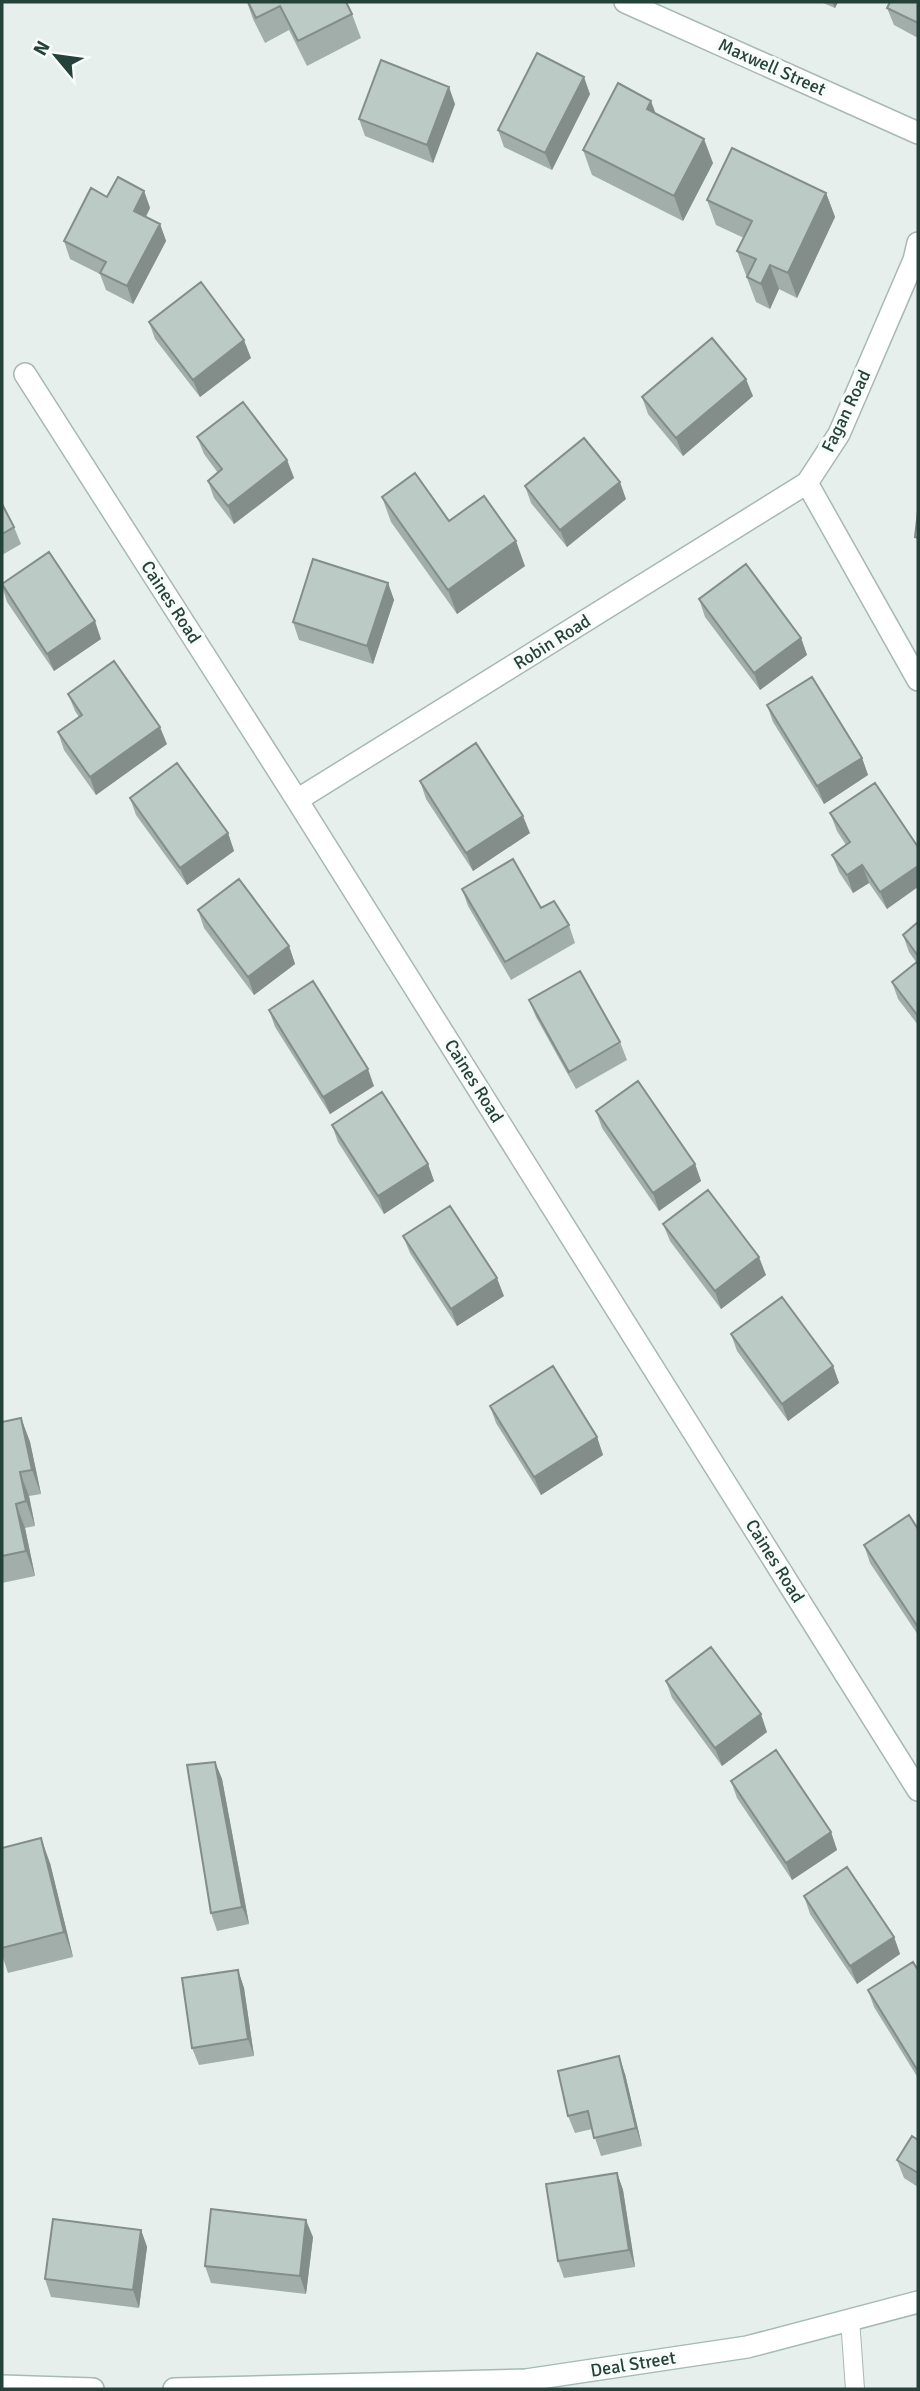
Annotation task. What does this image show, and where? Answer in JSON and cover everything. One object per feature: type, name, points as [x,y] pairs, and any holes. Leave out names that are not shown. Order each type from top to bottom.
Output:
[{"type":"street","name":"Maxwell Street","points":[[625,2],[918,133]]},
{"type":"street","name":"Fagan Road","points":[[807,484],[839,435],[914,260],[918,243]]},
{"type":"street","name":"Caines Road","points":[[25,374],[297,800],[918,1790]]},
{"type":"street","points":[[807,484],[918,680]]},
{"type":"street","name":"Robin Road","points":[[297,800],[807,484]]},
{"type":"street","name":"Deal Street","points":[[174,2389],[385,2387],[526,2380],[747,2347],[918,2301]]},
{"type":"street","points":[[2,2386],[93,2389]]},
{"type":"lane","points":[[850,2319],[855,2389]]},
{"type":"building","points":[[248,2],[346,2],[352,14],[298,41],[280,6],[256,18]]},
{"type":"building","points":[[890,2],[918,2],[918,23],[887,8]]},
{"type":"building","points":[[537,53],[584,77],[545,153],[498,130]]},
{"type":"building","points":[[381,60],[449,87],[427,145],[359,119]]},
{"type":"building","points":[[618,83],[651,101],[647,109],[704,139],[674,196],[583,150]]},
{"type":"building","points":[[732,148],[826,193],[788,273],[770,265],[761,284],[747,277],[756,259],[737,251],[752,221],[707,200]]},
{"type":"building","points":[[118,177],[144,191],[134,211],[160,224],[127,286],[100,273],[106,262],[64,241],[91,188],[107,197]]},
{"type":"building","points":[[201,282],[244,340],[193,380],[149,322]]},
{"type":"building","points":[[712,338],[746,379],[676,438],[642,397]]},
{"type":"building","points":[[243,402],[287,460],[228,506],[208,481],[222,469],[197,437]]},
{"type":"building","points":[[584,438],[620,482],[560,530],[525,486]]},
{"type":"building","points":[[415,473],[449,521],[484,496],[516,541],[448,590],[382,497]]},
{"type":"building","points":[[2,504],[14,527],[2,534]]},
{"type":"building","points":[[918,511],[918,538],[915,537]]},
{"type":"building","points":[[49,552],[95,621],[47,654],[2,584]]},
{"type":"building","points":[[313,559],[388,583],[367,646],[293,622]]},
{"type":"building","points":[[746,564],[801,638],[754,673],[699,599]]},
{"type":"building","points":[[114,661],[160,727],[90,777],[58,732],[82,715],[68,694]]},
{"type":"building","points":[[812,677],[862,758],[817,786],[767,705]]},
{"type":"building","points":[[476,743],[523,816],[466,853],[420,781]]},
{"type":"building","points":[[177,763],[228,833],[180,868],[130,798]]},
{"type":"building","points":[[875,783],[918,847],[918,866],[880,892],[862,865],[847,875],[832,855],[850,842],[830,813]]},
{"type":"building","points":[[513,859],[541,908],[554,901],[569,925],[505,962],[462,889]]},
{"type":"building","points":[[239,879],[289,946],[248,977],[198,910]]},
{"type":"building","points":[[918,922],[918,956],[903,935]]},
{"type":"building","points":[[918,961],[918,1016],[892,982]]},
{"type":"building","points":[[580,971],[620,1042],[569,1072],[529,1000]]},
{"type":"building","points":[[313,981],[368,1069],[323,1097],[269,1010]]},
{"type":"building","points":[[638,1081],[695,1164],[653,1193],[596,1111]]},
{"type":"building","points":[[382,1092],[428,1164],[378,1196],[332,1125]]},
{"type":"building","points":[[708,1190],[759,1257],[715,1291],[663,1224]]},
{"type":"building","points":[[450,1206],[497,1278],[451,1309],[403,1236]]},
{"type":"building","points":[[782,1297],[833,1366],[782,1404],[731,1334]]},
{"type":"building","points":[[553,1366],[597,1437],[534,1477],[490,1406]]},
{"type":"building","points":[[21,1418],[32,1470],[20,1472],[26,1501],[16,1504],[26,1551],[2,1556],[2,1422]]},
{"type":"building","points":[[909,1515],[918,1529],[918,1627],[864,1545]]},
{"type":"building","points":[[711,1647],[761,1714],[715,1748],[666,1681]]},
{"type":"building","points":[[776,1750],[831,1832],[786,1863],[731,1781]]},
{"type":"building","points":[[215,1762],[242,1907],[211,1913],[187,1765]]},
{"type":"building","points":[[41,1838],[64,1932],[2,1948],[2,1848]]},
{"type":"building","points":[[847,1867],[894,1937],[850,1966],[804,1896]]},
{"type":"building","points":[[913,1962],[918,1970],[918,2071],[868,1990]]},
{"type":"building","points":[[238,1970],[248,2039],[192,2048],[182,1978]]},
{"type":"building","points":[[619,2056],[636,2128],[594,2138],[588,2111],[568,2116],[558,2071]]},
{"type":"building","points":[[912,2136],[918,2140],[918,2173],[897,2160]]},
{"type":"building","points":[[617,2173],[629,2250],[558,2261],[546,2184]]},
{"type":"building","points":[[211,2209],[306,2220],[300,2276],[205,2266]]},
{"type":"building","points":[[53,2219],[141,2230],[133,2290],[45,2279]]}]
